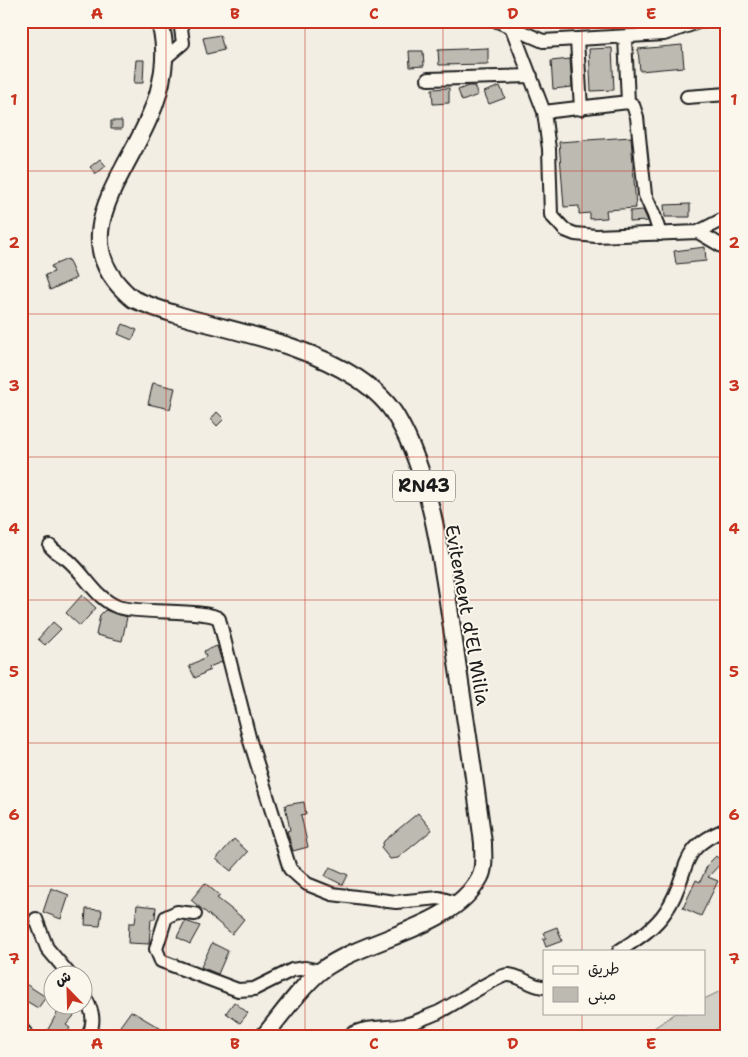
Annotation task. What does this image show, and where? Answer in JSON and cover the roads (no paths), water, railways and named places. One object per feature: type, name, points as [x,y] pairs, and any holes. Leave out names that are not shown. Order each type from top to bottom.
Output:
[{"type":"main road","name":"Evitement d'El Milia","points":[[160,21],[164,39],[164,60],[159,92],[149,119],[104,207],[99,233],[101,252],[114,279],[133,299],[295,348],[328,362],[357,378],[375,392],[397,418],[412,450],[424,485],[436,540],[481,825],[483,860],[481,876],[456,903],[430,920],[353,951],[320,971],[264,1036]]},
{"type":"street","points":[[164,60],[183,43],[180,21]]},
{"type":"street","points":[[497,21],[543,41],[664,34],[701,21]]},
{"type":"street","points":[[511,26],[544,112],[549,149],[551,214],[565,230],[575,234],[596,236],[698,232],[727,217]]},
{"type":"street","points":[[625,37],[628,102]]},
{"type":"street","points":[[577,40],[581,109]]},
{"type":"street","points":[[428,79],[530,76]]},
{"type":"street","points":[[687,97],[727,94]]},
{"type":"street","points":[[544,112],[628,102],[633,105],[637,116],[645,195],[660,234]]},
{"type":"street","points":[[698,232],[727,249]]},
{"type":"street","points":[[50,546],[68,560],[103,598],[119,607],[154,612],[208,614],[219,620],[250,741],[282,846],[290,868],[298,878],[317,889],[347,897],[396,902],[439,898],[456,903]]},
{"type":"street","points":[[622,950],[641,937],[659,921],[673,898],[691,852],[699,842],[727,829]]},
{"type":"street","points":[[195,914],[177,912],[166,917],[156,949],[161,961],[238,990],[254,989],[292,970],[305,968],[320,971]]},
{"type":"street","points":[[36,919],[47,948],[61,964]]},
{"type":"street","points":[[348,1036],[360,1029],[406,1024],[434,1014],[455,1004],[502,976],[516,976],[534,986],[543,987]]},
{"type":"street","points":[[88,1036],[92,1028],[92,1014]]},
{"type":"street","points":[[21,1028],[28,1036]]}]
